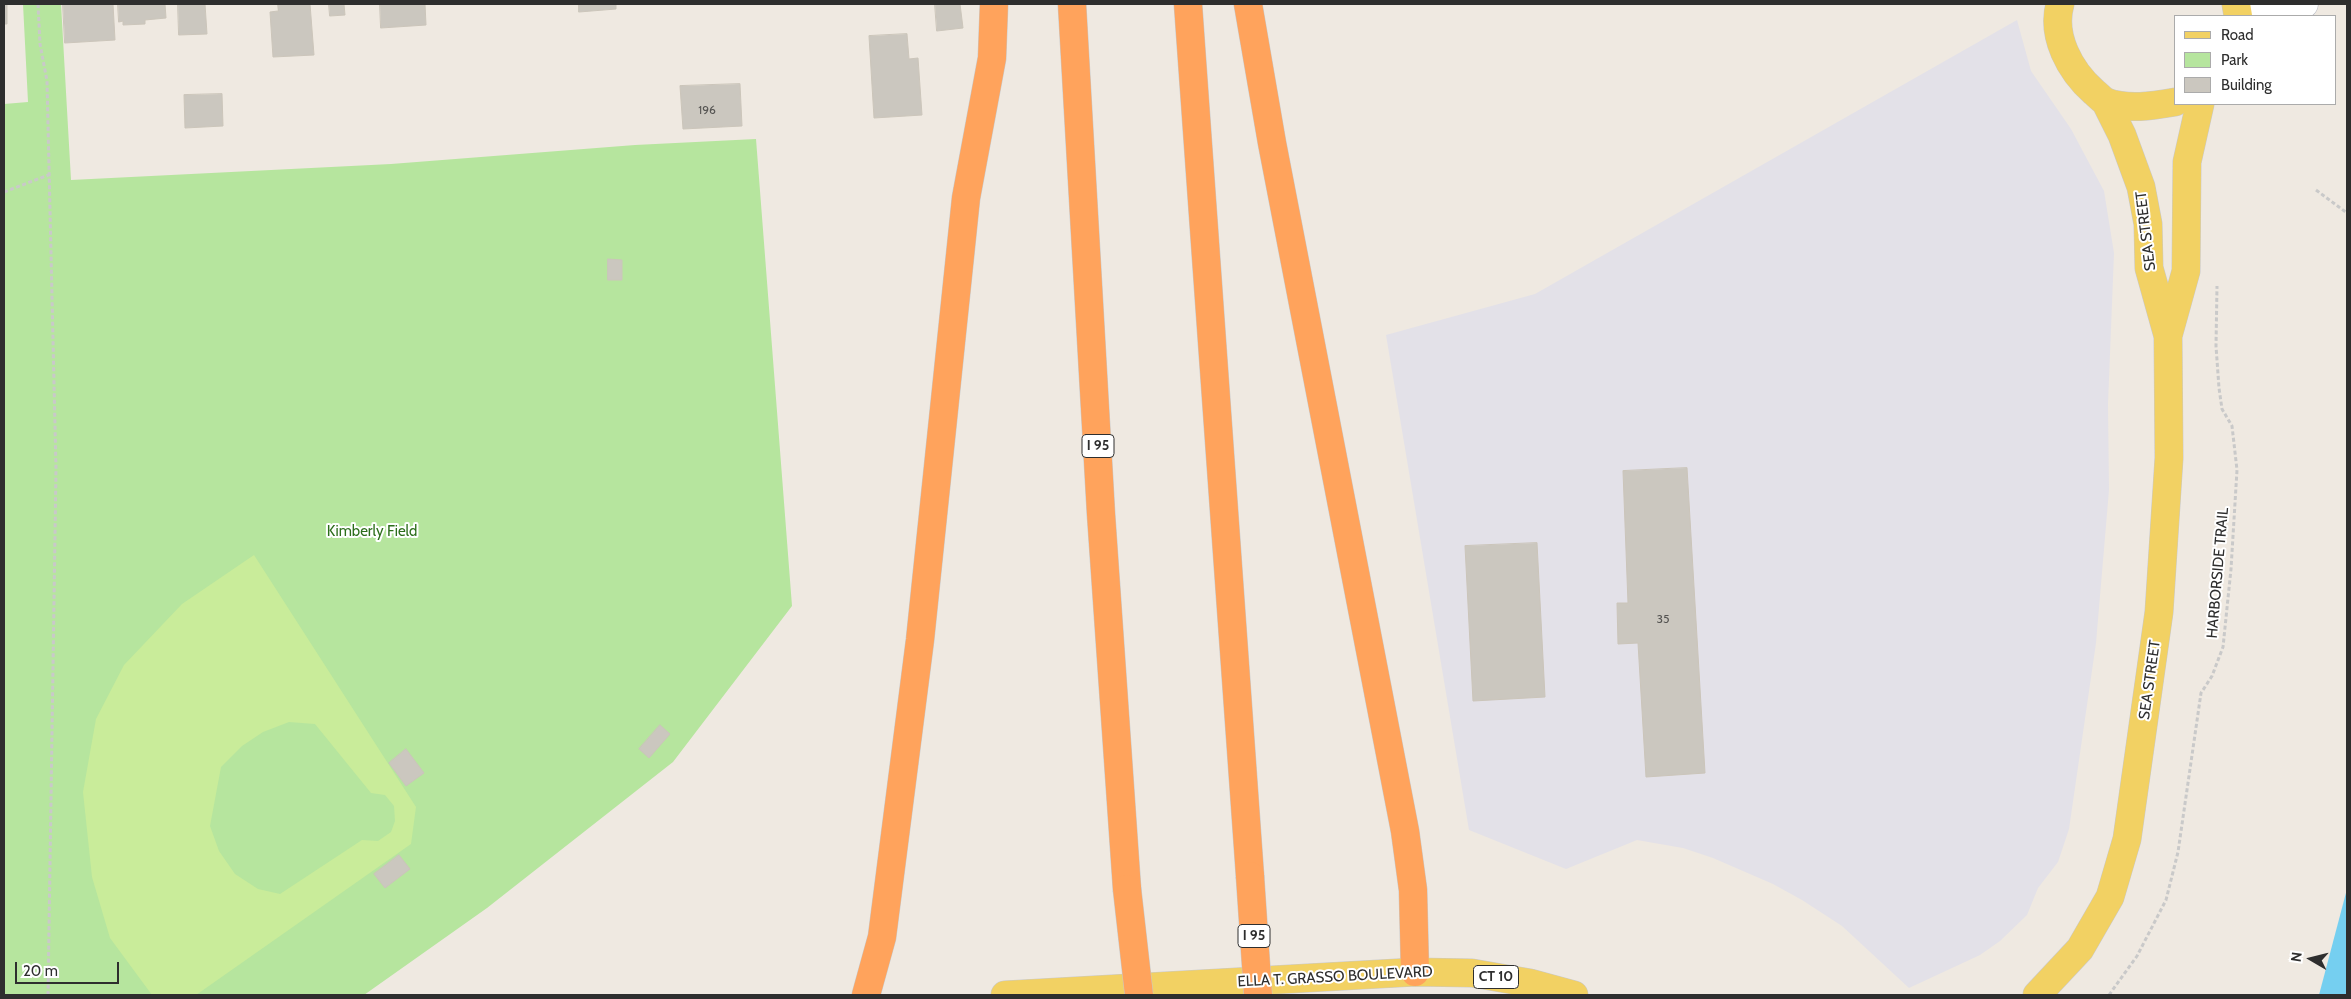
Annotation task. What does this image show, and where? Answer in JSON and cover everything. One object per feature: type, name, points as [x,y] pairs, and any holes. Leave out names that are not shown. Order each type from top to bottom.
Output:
[{"type":"highway","points":[[866,995],[882,937],[920,640],[966,198],[992,58],[994,4]]},
{"type":"highway","name":"I 95","points":[[1072,4],[1101,514],[1127,888],[1139,995]]},
{"type":"highway","name":"I 95","points":[[1188,4],[1258,995]]},
{"type":"highway","points":[[1248,4],[1272,143],[1405,831],[1413,890],[1415,972]]},
{"type":"main road","points":[[2060,4],[2057,15],[2063,52],[2083,82],[2105,101],[2133,107],[2174,102]]},
{"type":"main road","name":"SEA STREET","points":[[2038,995],[2080,949],[2110,897],[2127,839],[2158,622],[2164,556],[2169,458],[2168,336],[2149,268],[2148,224],[2141,187],[2122,135],[2105,101]]},
{"type":"main road","name":"SEA STREET","points":[[2168,336],[2186,271],[2187,162],[2200,105]]},
{"type":"main road","name":"ELLA T. GRASSO BOULEVARD","points":[[1005,995],[1415,972],[1472,973],[1530,983],[1574,995]]},
{"type":"street","points":[[2262,15],[2304,4]]},
{"type":"path","points":[[38,4],[40,44],[47,81],[51,174],[56,469],[48,995]]},
{"type":"path","points":[[4,192],[51,174]]},
{"type":"path","points":[[2316,190],[2347,213]]},
{"type":"path","name":"HARBORSIDE TRAIL","points":[[2109,995],[2137,956],[2166,900],[2178,852],[2201,692],[2212,676],[2223,647],[2232,569],[2237,470],[2232,426],[2222,409],[2219,388],[2216,346],[2217,279]]},
{"type":"shaded area","points":[[2017,20],[2031,71],[2071,129],[2104,191],[2114,253],[2108,404],[2109,490],[2096,643],[2069,829],[2058,862],[2038,888],[2027,915],[2000,941],[1980,955],[1909,988],[1842,926],[1773,884],[1713,858],[1683,848],[1637,840],[1566,869],[1469,830],[1386,335],[1535,294]]},
{"type":"green space","name":"Kimberly Field","points":[[23,4],[61,4],[71,180],[391,164],[635,145],[756,139],[792,606],[673,762],[487,908],[364,995],[4,995],[4,104],[28,102]]},
{"type":"green space","points":[[254,555],[416,807],[411,844],[196,995],[152,995],[110,938],[92,877],[83,792],[96,719],[124,665],[182,604]],"holes":[[[289,722],[315,724],[371,793],[385,795],[394,806],[395,821],[391,832],[378,841],[362,840],[280,894],[258,889],[235,874],[219,851],[210,826],[221,767],[242,746],[263,732]]]},
{"type":"water","points":[[2347,889],[2347,995],[2319,995]]},
{"type":"building","points":[[4,4],[7,4],[7,24],[4,24]]},
{"type":"building","points":[[63,4],[113,4],[115,40],[65,43]]},
{"type":"building","points":[[118,4],[165,4],[166,18],[145,20],[145,24],[123,25],[123,21],[119,22]]},
{"type":"building","points":[[178,4],[205,4],[207,34],[179,35]]},
{"type":"building","points":[[278,4],[310,4],[314,55],[273,57],[270,12],[278,11]]},
{"type":"building","points":[[329,4],[344,4],[345,15],[330,16]]},
{"type":"building","points":[[380,4],[425,4],[426,25],[381,28]]},
{"type":"building","points":[[579,4],[616,4],[616,9],[579,12]]},
{"type":"building","points":[[935,4],[960,4],[963,28],[937,31]]},
{"type":"building","points":[[907,34],[909,59],[918,58],[922,115],[874,118],[869,36]]},
{"type":"building","points":[[740,84],[742,126],[683,129],[680,86]]},
{"type":"building","points":[[222,94],[223,126],[185,128],[184,95]]},
{"type":"building","points":[[608,259],[622,260],[622,280],[608,280]]},
{"type":"building","points":[[1687,468],[1705,773],[1646,777],[1638,643],[1618,644],[1617,603],[1628,603],[1623,471]]},
{"type":"building","points":[[1537,543],[1545,697],[1473,701],[1465,546]]},
{"type":"building","points":[[660,725],[670,734],[649,758],[639,749]]},
{"type":"building","points":[[406,749],[424,773],[406,786],[389,763]]},
{"type":"building","points":[[399,855],[410,869],[385,888],[374,874]]}]
